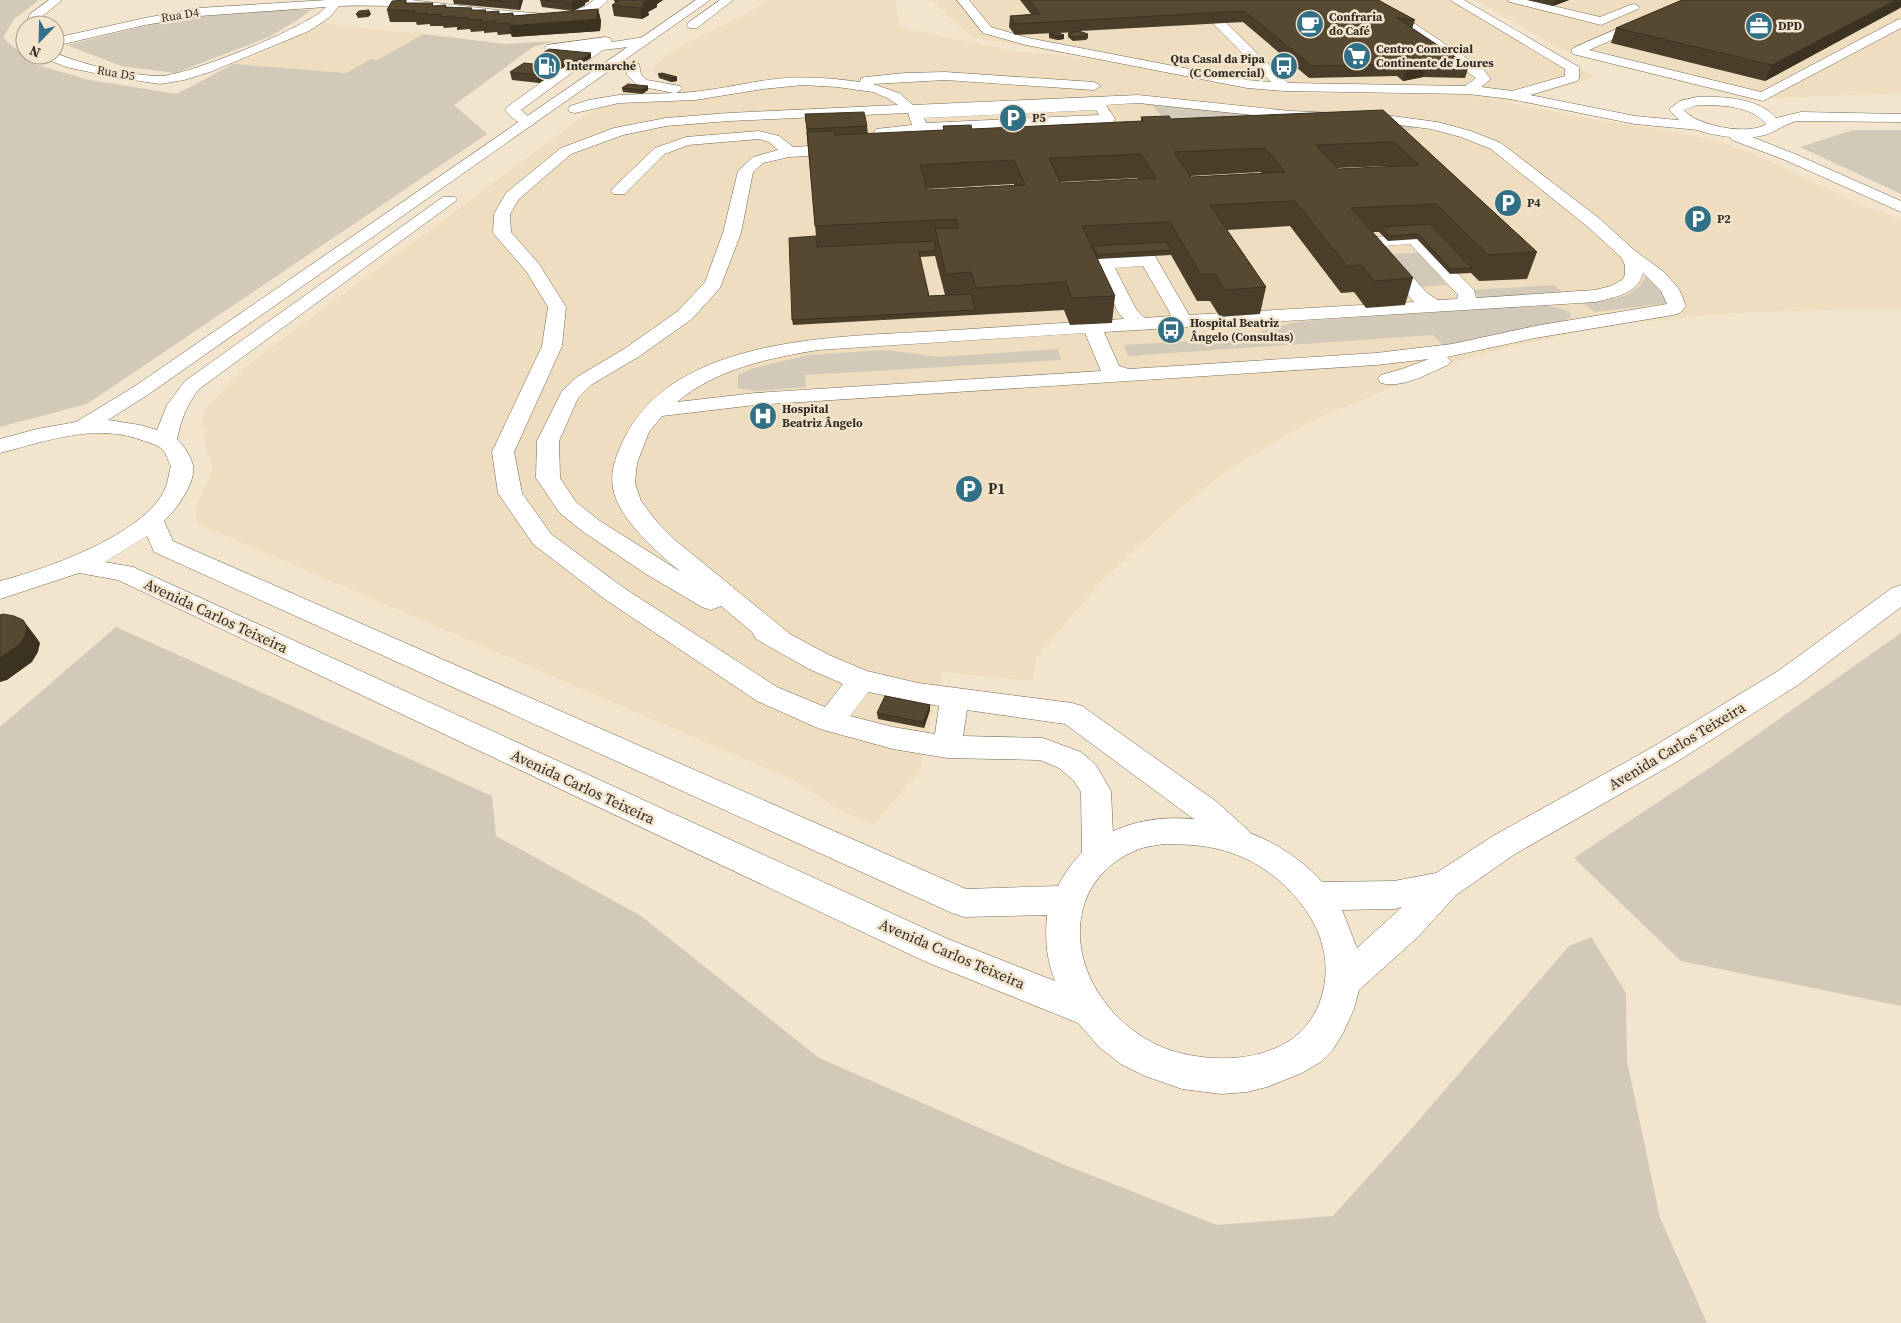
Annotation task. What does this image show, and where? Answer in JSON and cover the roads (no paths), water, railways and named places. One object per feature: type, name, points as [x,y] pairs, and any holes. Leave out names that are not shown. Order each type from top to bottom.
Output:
[{"type":"main road","points":[[37,15],[56,0]]},
{"type":"main road","name":"Rua D4","points":[[65,40],[200,11],[337,1],[385,1],[447,3],[498,14],[550,17],[581,13],[597,6],[602,0]]},
{"type":"main road","points":[[79,428],[150,385],[704,0]]},
{"type":"main road","points":[[559,121],[727,0]]},
{"type":"main road","points":[[963,0],[986,30],[1026,41],[1247,84],[1284,87],[1468,90],[1510,95],[1635,120],[1705,127],[1730,132],[1768,128],[1796,117],[1901,118]]},
{"type":"main road","points":[[1372,0],[1484,78],[1468,90]]},
{"type":"main road","points":[[1456,0],[1572,67],[1572,78],[1535,90],[1510,95]]},
{"type":"main road","points":[[1693,0],[1577,51],[1763,97],[1901,23]]},
{"type":"main road","name":"Rua D5","points":[[65,62],[113,73],[160,80],[184,76],[205,70],[305,28],[326,15],[337,1]]},
{"type":"main road","points":[[1510,3],[1590,26],[1642,4]]},
{"type":"main road","points":[[1219,23],[1284,87]]},
{"type":"main road","points":[[528,122],[512,110],[568,68],[599,47],[645,41]]},
{"type":"main road","points":[[634,67],[634,75],[644,83],[670,89],[705,90],[809,80],[883,90],[893,94],[906,105]]},
{"type":"main road","points":[[855,85],[881,79],[958,76],[1094,86],[1125,95]]},
{"type":"main road","points":[[574,109],[613,100],[706,95],[761,85]]},
{"type":"main road","points":[[855,85],[879,97],[879,128],[897,146],[916,146]]},
{"type":"main road","points":[[654,410],[714,405],[755,399],[1376,359],[1452,350],[1588,322],[1668,312],[1677,306],[1665,283],[1628,254],[1594,223],[1496,146],[1466,134],[1432,125],[1385,118],[1290,115],[1138,99],[1087,101],[879,128],[758,160],[746,171],[732,233],[714,284],[685,315],[631,353],[584,381],[569,395],[548,441],[548,478],[567,506],[591,526],[655,568],[781,642],[819,662],[861,680],[955,699],[1072,714],[1206,811],[1239,841]]},
{"type":"main road","points":[[1087,101],[1132,104],[1142,110],[1149,119]]},
{"type":"main road","points":[[1568,107],[1594,110],[1660,107],[1689,102],[1712,101],[1753,109],[1765,114],[1772,120],[1768,128]]},
{"type":"main road","points":[[1689,102],[1680,105],[1676,109],[1678,115],[1705,127],[1754,142],[1901,207]]},
{"type":"main road","points":[[1753,109],[1872,103]]},
{"type":"main road","points":[[1098,857],[1096,791],[1086,773],[1070,760],[1043,750],[947,747],[893,738],[830,721],[767,694],[615,594],[542,540],[510,493],[503,452],[552,346],[557,307],[533,268],[502,233],[502,214],[512,196],[566,151],[619,131],[666,122],[698,118],[787,114],[879,128],[920,128],[915,114],[1100,106],[1111,125]]},
{"type":"main road","points":[[759,135],[775,127],[787,114]]},
{"type":"main road","points":[[1768,128],[1790,157]]},
{"type":"main road","points":[[619,191],[660,151],[672,146],[702,139],[759,135],[774,139],[789,152]]},
{"type":"main road","points":[[165,442],[172,416],[183,395],[192,385],[463,190]]},
{"type":"main road","points":[[1435,306],[1420,298],[1372,242],[1414,240],[1467,294],[1466,304]]},
{"type":"main road","points":[[781,642],[665,545],[631,506],[625,488],[623,468],[631,443],[641,426],[654,410],[673,394],[718,368],[759,354],[790,348],[863,341],[1084,327],[1132,330],[1182,321],[1596,296],[1618,290],[1629,284],[1634,274],[1634,265],[1628,254]]},
{"type":"main road","points":[[1182,321],[1149,260],[1104,262],[1128,312],[1133,339],[1149,340],[1237,334],[1259,330],[1301,314]]},
{"type":"main road","points":[[1546,299],[1569,306],[1588,322]]},
{"type":"main road","points":[[863,341],[888,331],[887,321]]},
{"type":"main road","points":[[835,324],[838,333],[863,341],[908,350],[938,353],[1041,346],[1048,345],[1051,340]]},
{"type":"main road","points":[[1084,327],[1111,370],[1128,375]]},
{"type":"main road","points":[[1080,378],[1087,375],[1090,369],[1084,327]]},
{"type":"main road","points":[[1388,379],[1409,374],[1489,343]]},
{"type":"main road","points":[[718,368],[715,382],[718,389],[728,394],[755,399]]},
{"type":"main road","points":[[0,446],[25,437],[79,428],[113,427],[147,433],[165,442],[171,446],[182,466],[176,491],[152,520],[112,548],[60,573],[0,590]]},
{"type":"main road","points":[[152,520],[163,546],[964,903],[1067,900]]},
{"type":"main road","name":"Avenida Carlos Teixeira","points":[[78,565],[124,573],[936,950],[1088,1010]]},
{"type":"main road","name":"Avenida Carlos Teixeira","points":[[1344,981],[1406,927],[1444,885],[1504,845],[1662,756],[1788,678],[1901,594]]},
{"type":"main road","points":[[830,721],[861,680]]},
{"type":"main road","points":[[947,747],[955,699]]},
{"type":"main road","points":[[1163,831],[1201,832],[1239,841],[1281,863],[1316,896],[1332,923],[1342,952],[1344,981],[1335,1015],[1314,1044],[1282,1065],[1243,1076],[1199,1075],[1157,1063],[1118,1040],[1088,1010],[1072,983],[1063,954],[1061,927],[1067,900],[1079,876],[1098,857],[1128,840],[1163,831]]},
{"type":"main road","name":"Avenida Carlos Teixeira","points":[[1316,896],[1394,894],[1444,885]]},
{"type":"place","name":"Confraria do Café","points":[[1310,24]]},
{"type":"place","name":"DPD","points":[[1759,26]]},
{"type":"place","name":"Centro Comercial Continente de Loures","points":[[1357,56]]},
{"type":"place","name":"Intermarché","points":[[547,66]]},
{"type":"place","name":"Qta Casal da Pipa (C Comercial)","points":[[1284,66]]},
{"type":"place","name":"P5","points":[[1013,118]]},
{"type":"place","name":"P4","points":[[1508,203]]},
{"type":"place","name":"P2","points":[[1698,219]]},
{"type":"place","name":"Hospital Beatriz Ângelo (Consultas)","points":[[1171,330]]},
{"type":"place","name":"Hospital Beatriz Ângelo","points":[[763,416]]},
{"type":"place","name":"P1","points":[[969,489]]}]
